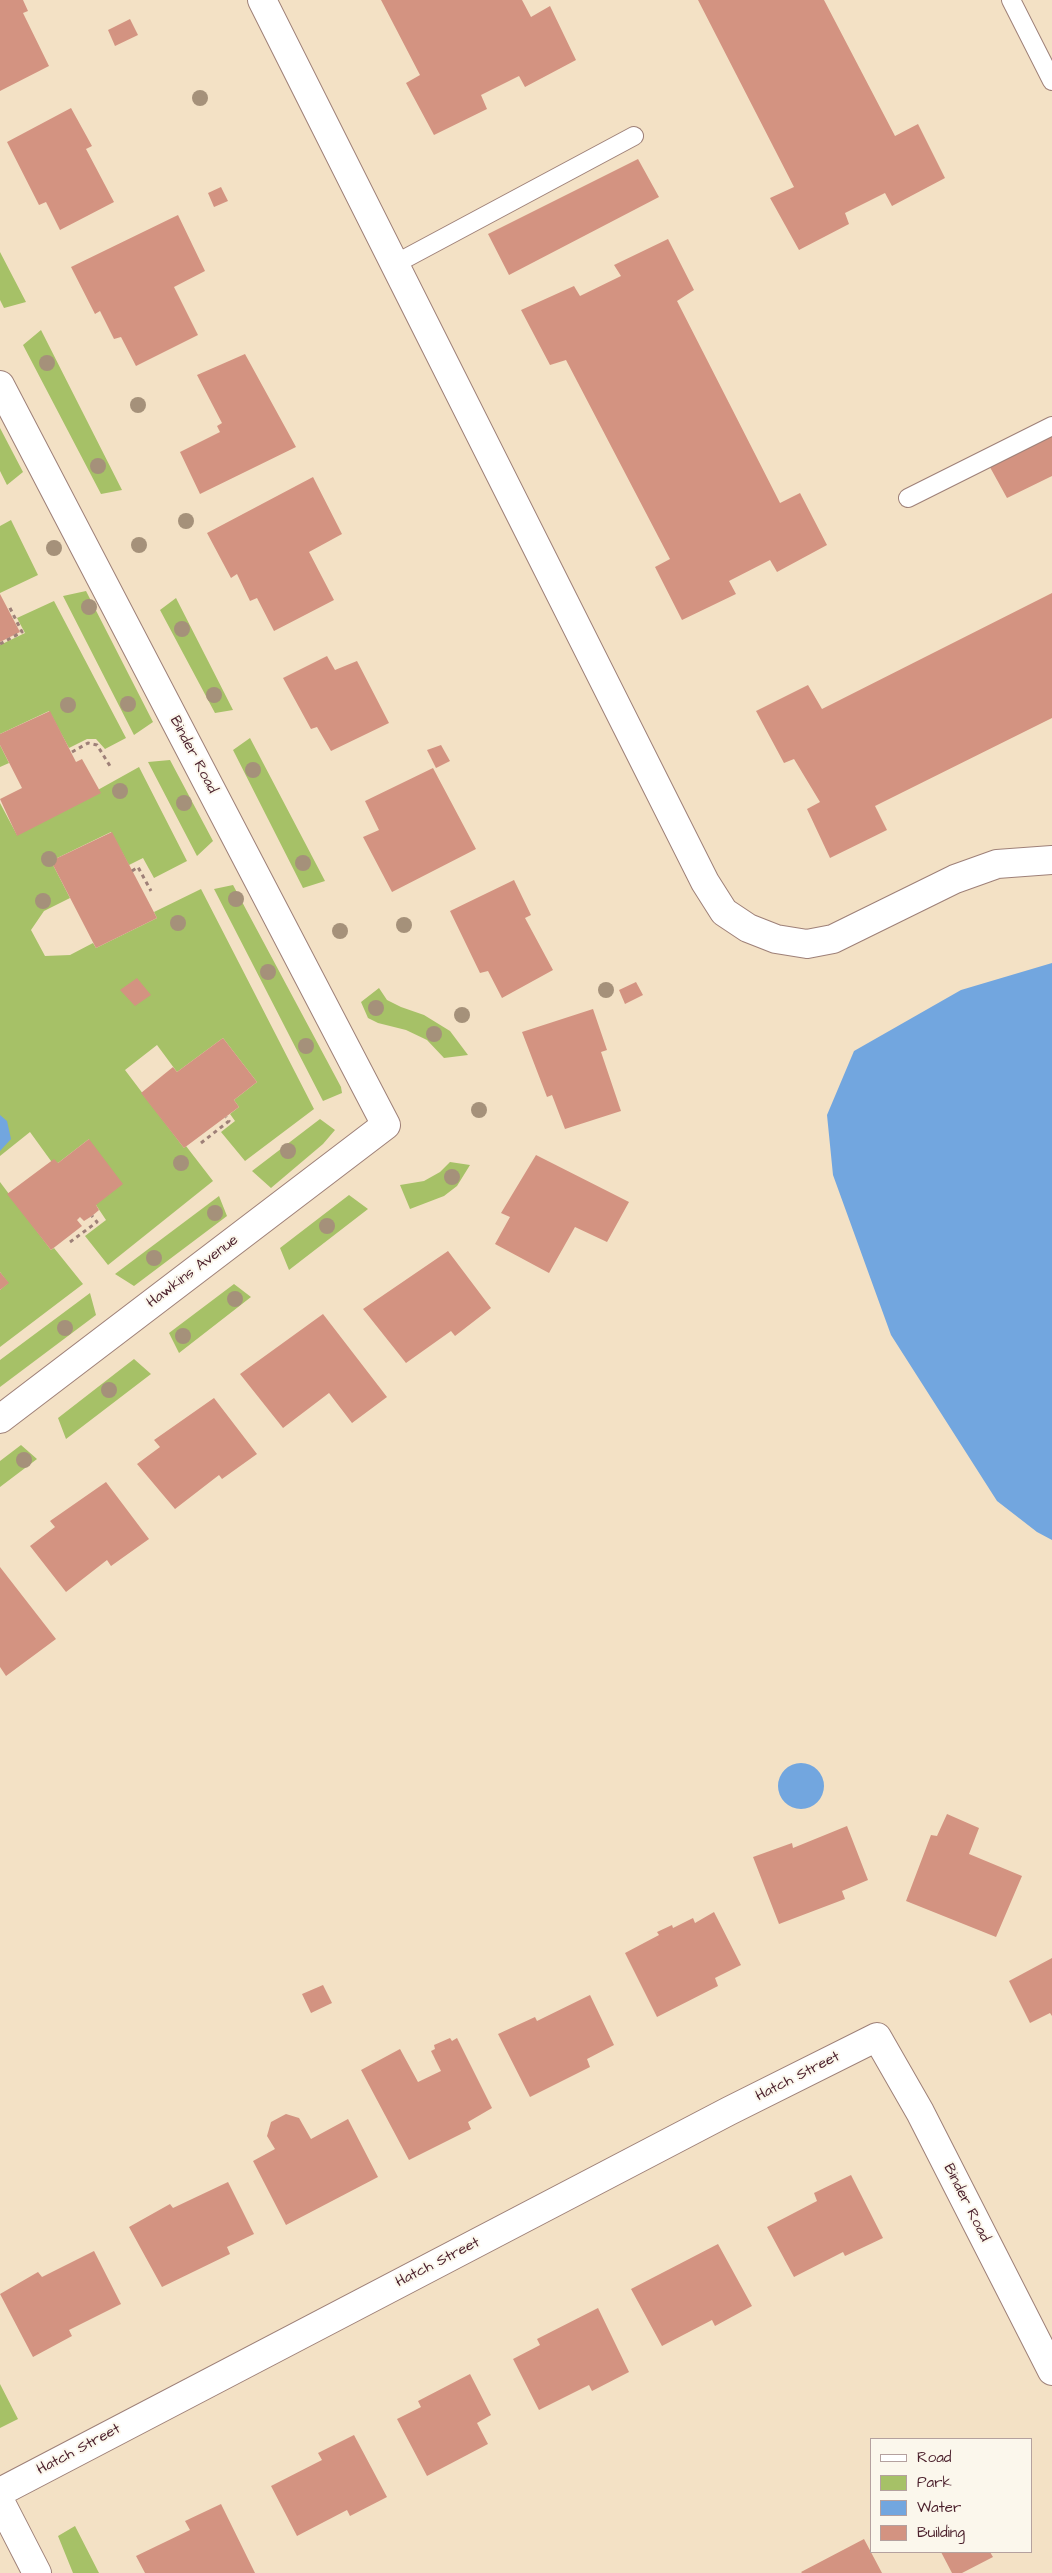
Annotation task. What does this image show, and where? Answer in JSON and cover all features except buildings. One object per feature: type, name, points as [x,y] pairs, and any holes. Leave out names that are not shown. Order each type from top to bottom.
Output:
[{"type":"street","points":[[262,0],[705,882],[724,912],[748,928],[766,935],[807,944],[833,939],[955,879],[997,864],[1052,860]]},
{"type":"street","name":"Binder Road","points":[[0,385],[386,1125]]},
{"type":"street","name":"Hawkins Avenue","points":[[0,1419],[386,1125]]},
{"type":"street","name":"Binder Road","points":[[878,2037],[920,2112],[1052,2372]]},
{"type":"street","name":"Hatch Street","points":[[0,2492],[729,2111],[878,2037]]},
{"type":"street","points":[[0,2501],[37,2573]]},
{"type":"lane","points":[[1011,0],[1052,81]]},
{"type":"lane","points":[[395,264],[634,136]]},
{"type":"lane","points":[[908,498],[1052,426]]},
{"type":"path","points":[[0,644],[22,632],[9,606]]},
{"type":"path","points":[[72,752],[88,744],[97,745],[110,766]]},
{"type":"path","points":[[132,871],[138,867],[151,891]]},
{"type":"path","points":[[201,1143],[229,1121],[226,1117]]},
{"type":"path","points":[[70,1242],[97,1222],[92,1216]]},
{"type":"green space","points":[[0,252],[26,302],[4,308],[0,300]]},
{"type":"green space","points":[[41,330],[122,490],[101,494],[23,345]]},
{"type":"green space","points":[[0,428],[23,472],[7,485],[0,471]]},
{"type":"green space","points":[[11,520],[38,575],[0,593],[0,526]]},
{"type":"green space","points":[[86,591],[153,722],[134,735],[63,596]]},
{"type":"green space","points":[[176,598],[233,710],[215,713],[160,610]]},
{"type":"green space","points":[[54,601],[126,738],[105,749],[96,739],[87,739],[69,748],[49,711],[0,734],[0,645],[25,633],[17,618]]},
{"type":"green space","points":[[250,738],[325,881],[303,888],[233,750]]},
{"type":"green space","points":[[0,745],[9,763],[0,767]]},
{"type":"green space","points":[[170,760],[213,841],[197,856],[148,762]]},
{"type":"green space","points":[[139,767],[187,861],[154,878],[143,858],[129,865],[111,832],[51,861],[70,898],[44,911],[31,930],[45,956],[70,955],[93,943],[96,948],[157,918],[154,912],[201,889],[314,1109],[245,1161],[221,1132],[235,1121],[230,1114],[239,1107],[234,1100],[257,1082],[223,1038],[177,1072],[157,1045],[125,1070],[184,1148],[186,1146],[213,1181],[108,1265],[85,1236],[106,1220],[96,1205],[89,1139],[58,1163],[51,1161],[30,1132],[0,1156],[0,803],[17,835]]},
{"type":"green space","points":[[233,885],[341,1087],[342,1093],[323,1101],[214,889]]},
{"type":"green space","points":[[379,988],[387,1000],[424,1015],[450,1031],[468,1055],[444,1058],[427,1040],[406,1030],[378,1023],[368,1018],[361,1002]]},
{"type":"green space","points":[[320,1119],[335,1130],[323,1144],[271,1188],[252,1171]]},
{"type":"green space","points":[[450,1162],[470,1165],[457,1186],[444,1196],[410,1209],[400,1185],[424,1181],[440,1172]]},
{"type":"green space","points":[[0,1182],[51,1250],[54,1248],[83,1284],[0,1347],[0,1290],[8,1283],[0,1272]]},
{"type":"green space","points":[[349,1195],[368,1209],[289,1270],[280,1248]]},
{"type":"green space","points":[[219,1196],[227,1216],[134,1286],[115,1274]]},
{"type":"green space","points":[[234,1284],[251,1297],[179,1353],[169,1333]]},
{"type":"green space","points":[[90,1293],[96,1315],[0,1387],[0,1360]]},
{"type":"green space","points":[[134,1359],[151,1374],[66,1439],[58,1418]]},
{"type":"green space","points":[[21,1445],[37,1459],[0,1487],[0,1461]]},
{"type":"green space","points":[[0,2384],[18,2419],[0,2428]]},
{"type":"green space","points":[[75,2526],[99,2573],[73,2573],[58,2536]]},
{"type":"water","points":[[1052,963],[1052,1540],[1037,1532],[997,1501],[891,1335],[833,1175],[827,1115],[854,1051],[961,990]]},
{"type":"water","points":[[0,1115],[7,1121],[11,1139],[0,1151]]},
{"type":"water","points":[[801,1763],[814,1767],[820,1773],[824,1786],[820,1799],[814,1805],[801,1809],[788,1805],[782,1799],[778,1786],[782,1773],[788,1767]]}]
